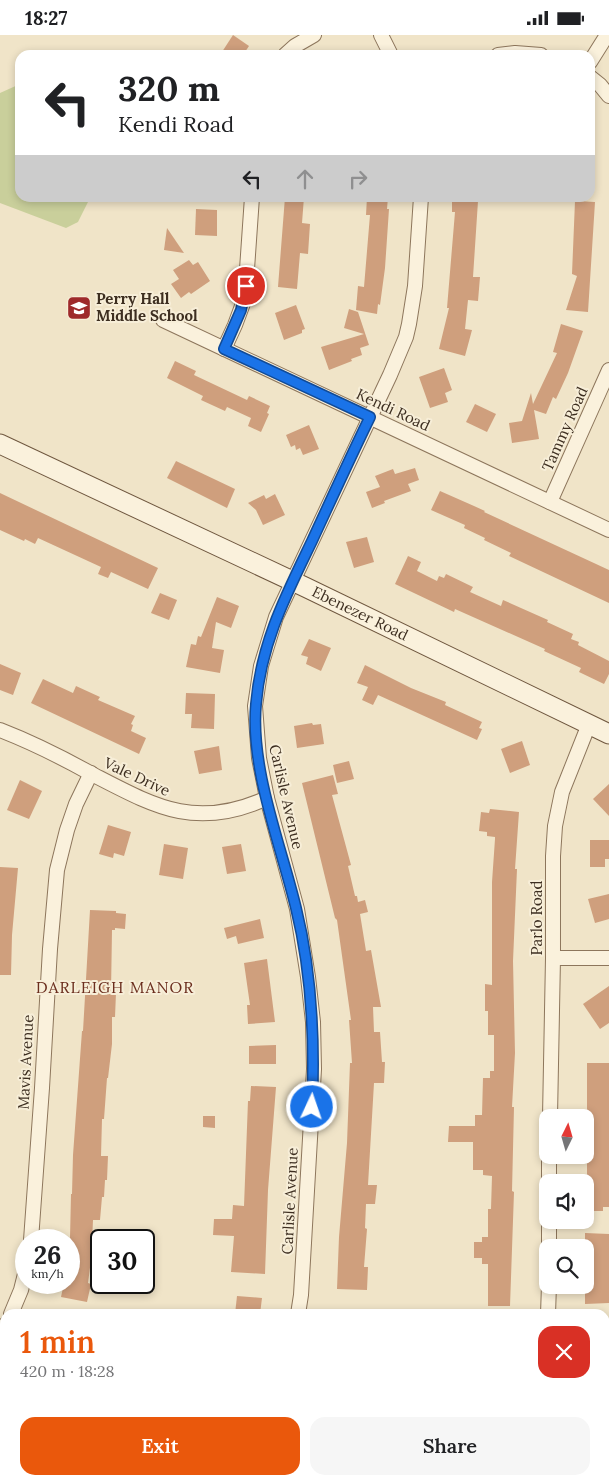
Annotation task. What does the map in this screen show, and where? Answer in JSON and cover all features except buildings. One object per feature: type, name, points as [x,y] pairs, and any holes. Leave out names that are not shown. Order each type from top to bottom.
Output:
[{"type":"street","points":[[291,50],[314,35]]},
{"type":"street","points":[[381,35],[388,50]]},
{"type":"street","points":[[595,54],[607,35]]},
{"type":"street","points":[[595,81],[609,96]]},
{"type":"street","points":[[224,349],[245,298],[252,202]]},
{"type":"street","name":"Carlisle Avenue","points":[[299,1309],[302,1286],[314,1069],[312,1022],[297,909],[267,799],[260,764],[256,735],[257,690],[268,639],[276,617],[390,375],[409,324],[415,286],[421,202]]},
{"type":"street","name":"Kendi Road","points":[[163,320],[609,530]]},
{"type":"street","name":"Tammy Road","points":[[550,502],[609,370]]},
{"type":"street","name":"Ebenezer Road","points":[[0,445],[609,734]]},
{"type":"street","name":"Parlo Road","points":[[550,1109],[555,826],[562,792],[589,724]]},
{"type":"street","name":"Vale Drive","points":[[0,730],[52,753],[156,805],[186,813],[202,814],[228,811],[253,805],[267,799]]},
{"type":"street","name":"Mavis Avenue","points":[[32,1229],[57,870],[67,830],[90,773]]},
{"type":"street","points":[[553,958],[609,958]]},
{"type":"street","points":[[14,1309],[20,1294]]},
{"type":"street","points":[[548,1294],[548,1309]]},
{"type":"green space","points":[[15,86],[15,202],[88,202],[78,222],[66,228],[0,203],[0,93]]},
{"type":"place","name":"Perry Hall Middle School","points":[[79,308]]},
{"type":"district","name":"DARLEIGH MANOR","points":[[115,987]]},
{"type":"route","points":[[246,286],[241,310],[224,349],[370,417],[276,617],[268,639],[258,682],[256,735],[262,778],[297,909],[308,977],[314,1048],[312,1107]]}]
